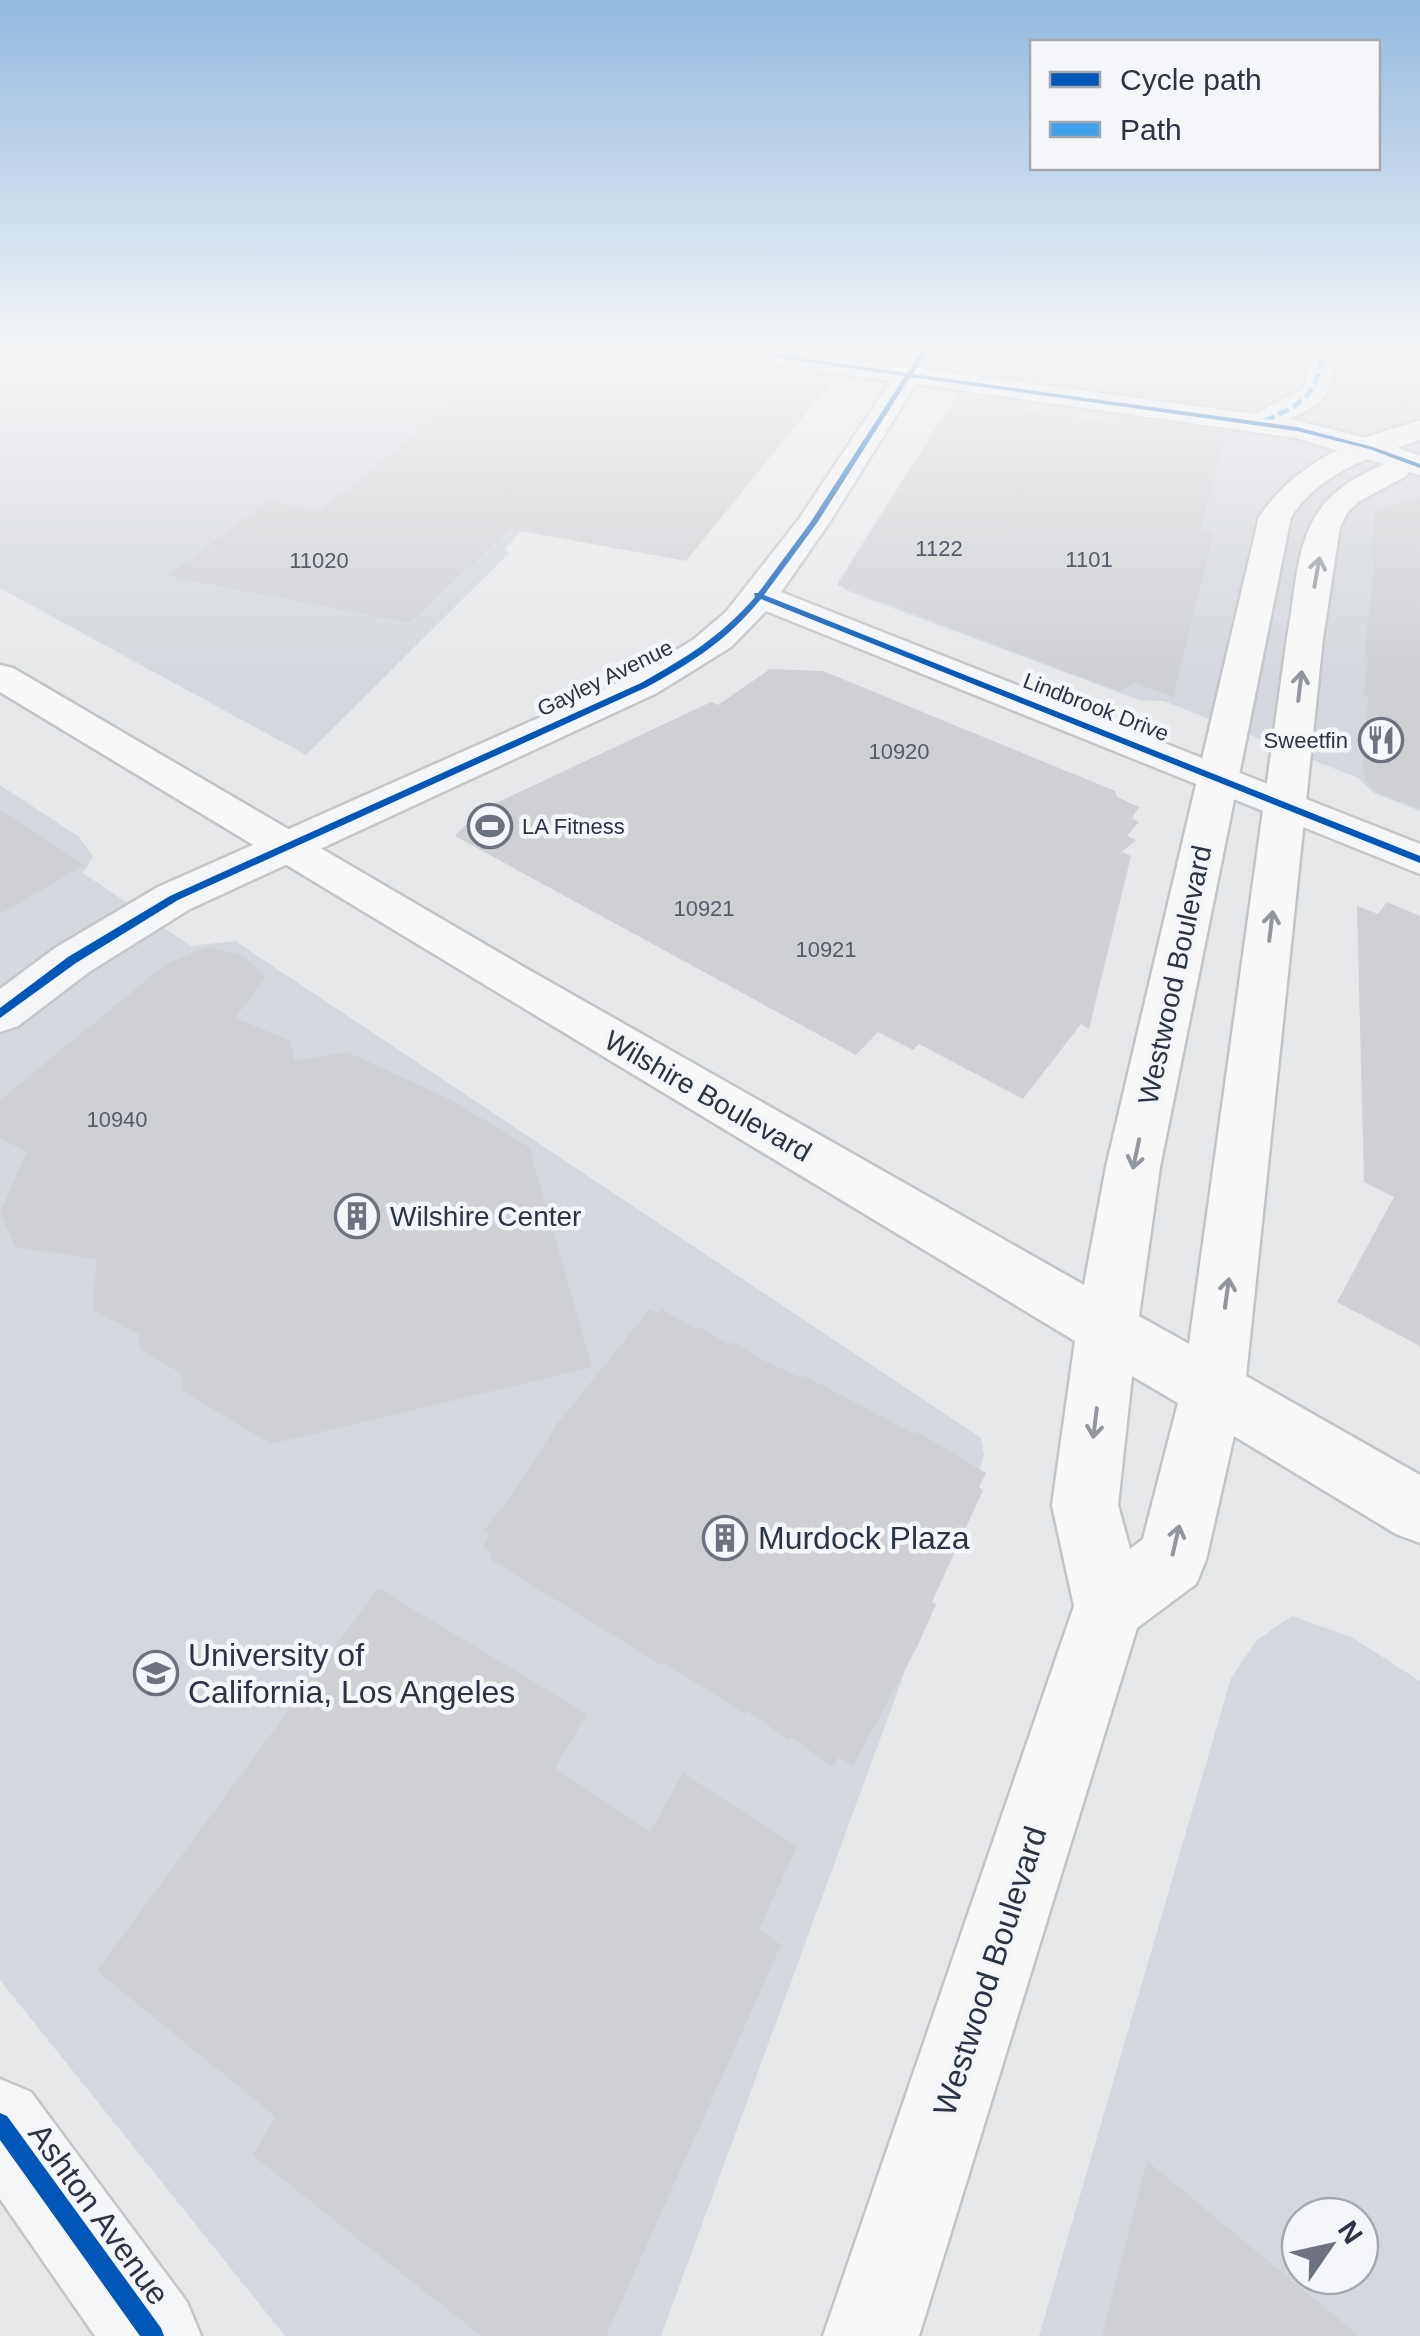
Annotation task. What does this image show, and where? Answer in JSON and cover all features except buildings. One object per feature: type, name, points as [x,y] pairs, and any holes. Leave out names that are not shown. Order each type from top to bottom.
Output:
[{"type":"main road","name":"Westwood Boulevard","points":[[871,2336],[1110,1606],[1086,1505],[1106,1326],[1133,1167],[1275,518],[1284,499],[1307,480],[1353,457]]},
{"type":"main road","points":[[1110,1606],[1172,1560],[1212,1389],[1306,638],[1324,528],[1333,508],[1346,495],[1414,457]]},
{"type":"main road","name":"Wilshire Boulevard","points":[[0,676],[505,978],[1420,1511]]},
{"type":"street","name":"Gayley Avenue","points":[[0,1014],[120,928],[174,898],[644,685],[688,660],[725,632],[776,574],[853,457]]},
{"type":"street","name":"Lindbrook Drive","points":[[757,595],[1420,860]]},
{"type":"street","name":"Ashton Avenue","points":[[0,2123],[153,2336]]},
{"type":"shaded area","points":[[0,457],[589,457],[505,549],[509,553],[306,755],[0,588]]},
{"type":"shaded area","points":[[917,457],[1420,457],[1420,811],[1374,793],[1358,778],[1164,701],[1139,700],[847,591],[838,582]]},
{"type":"shaded area","points":[[0,785],[79,837],[93,857],[83,873],[191,946],[235,941],[981,1438],[984,1456],[661,2336],[285,2336],[0,1980]]},
{"type":"shaded area","points":[[1292,1616],[1353,1638],[1420,1681],[1420,2336],[1039,2336],[1231,1678],[1257,1640]]},
{"type":"cycle path","points":[[0,1014],[72,960],[174,898],[644,685],[706,648],[729,630],[765,590],[855,457]]},
{"type":"cycle path","points":[[1396,457],[1420,466]]},
{"type":"cycle path","points":[[757,595],[1420,860]]},
{"type":"cycle path","points":[[0,2123],[153,2336]]},
{"type":"place","name":"Sweetfin","points":[[1381,740]]},
{"type":"place","name":"LA Fitness","points":[[490,826]]},
{"type":"place","name":"Wilshire Center","points":[[357,1216]]},
{"type":"place","name":"Murdock Plaza","points":[[725,1538]]},
{"type":"place","name":"University of California, Los Angeles","points":[[156,1673]]}]
